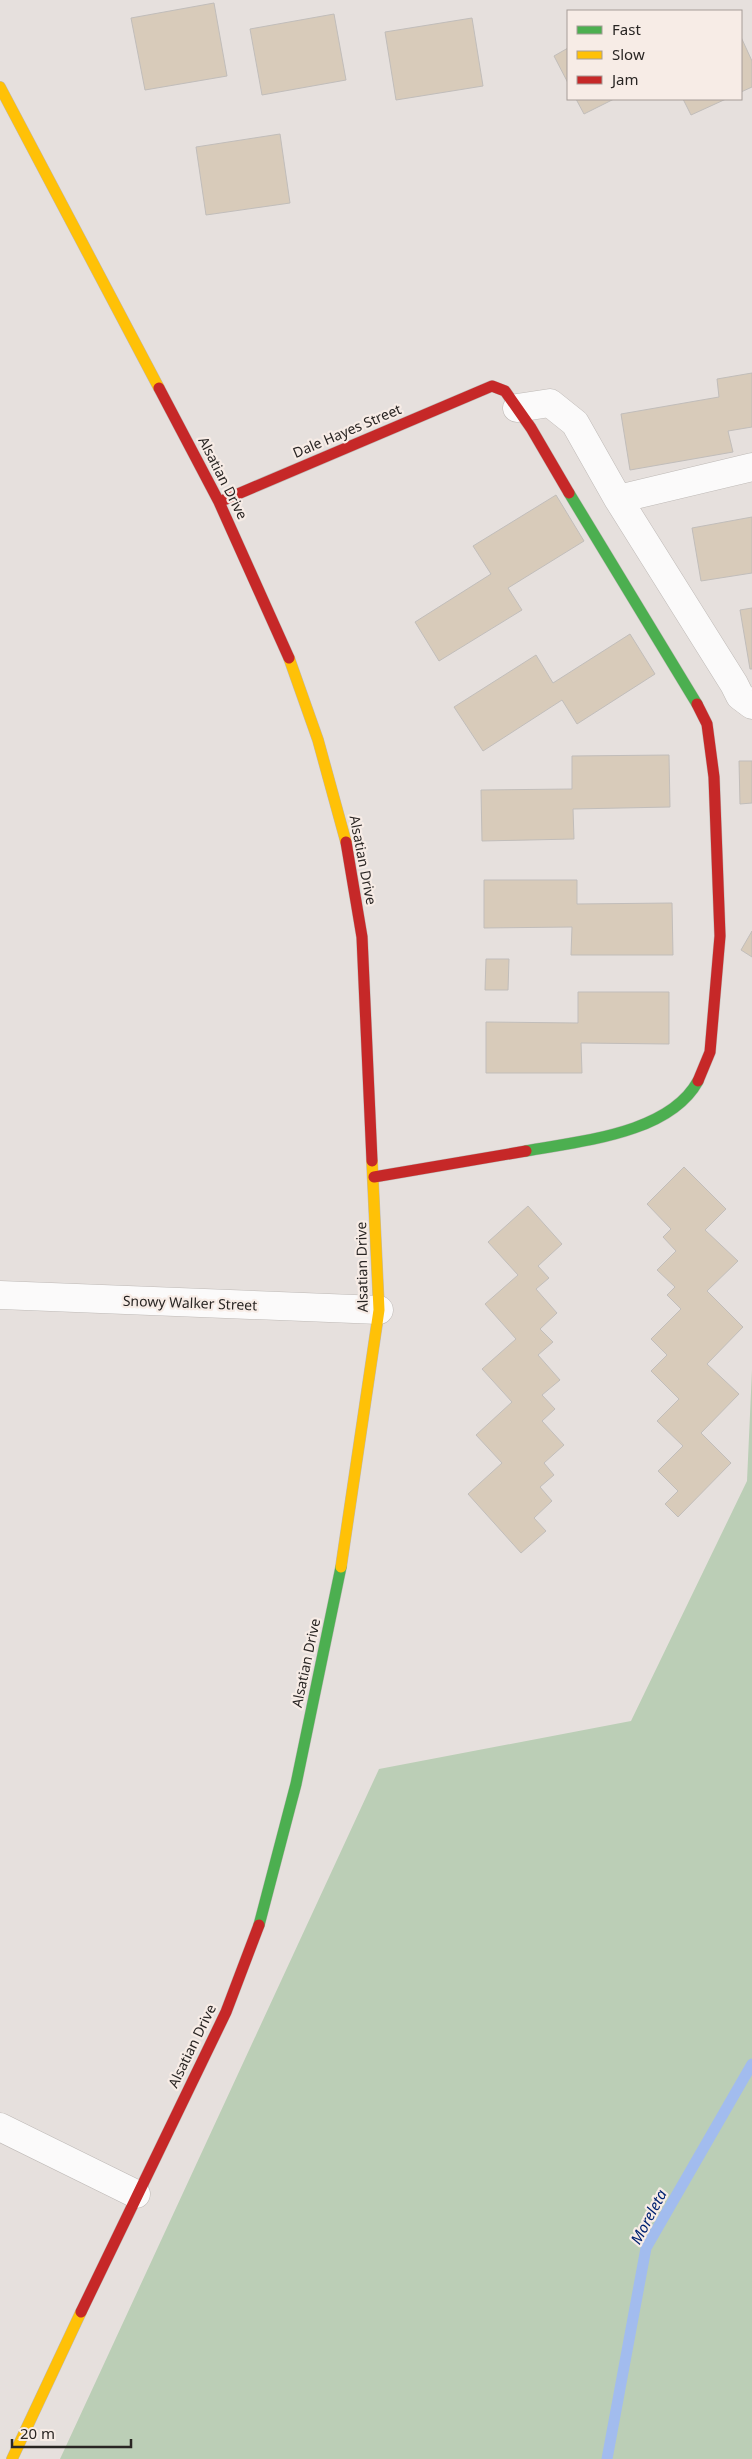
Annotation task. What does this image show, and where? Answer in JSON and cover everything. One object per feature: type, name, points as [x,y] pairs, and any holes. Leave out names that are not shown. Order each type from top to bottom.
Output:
[{"type":"street","name":"Alsatian Drive","points":[[0,86],[219,502],[284,644],[318,740],[346,844],[362,937],[379,1310],[341,1570],[271,1884],[256,1938],[226,2012],[136,2194],[12,2459]]},
{"type":"street","name":"Dale Hayes Street","points":[[219,502],[487,387],[492,386],[505,391],[517,408]]},
{"type":"street","points":[[374,1177],[612,1136],[639,1126],[667,1113],[690,1095],[702,1075],[710,1052],[720,936],[714,777],[706,724],[702,712],[657,641],[517,408],[550,403],[575,423],[618,499],[740,696],[752,704]]},
{"type":"street","points":[[618,499],[752,466]]},
{"type":"street","name":"Snowy Walker Street","points":[[0,1295],[379,1310]]},
{"type":"street","points":[[0,2126],[136,2194]]},
{"type":"green space","points":[[752,1370],[752,2459],[60,2459],[379,1769],[631,1721],[747,1481]]},
{"type":"building","points":[[214,3],[227,76],[145,90],[131,18]]},
{"type":"building","points":[[334,14],[346,80],[262,95],[250,29]]},
{"type":"building","points":[[472,18],[483,86],[396,100],[385,32]]},
{"type":"building","points":[[742,39],[752,61],[752,87],[742,92]]},
{"type":"building","points":[[567,49],[567,81],[554,56]]},
{"type":"building","points":[[577,100],[612,100],[584,114]]},
{"type":"building","points":[[684,100],[724,100],[691,115]]},
{"type":"building","points":[[280,134],[290,203],[206,215],[196,147]]},
{"type":"building","points":[[752,373],[752,427],[728,431],[733,452],[630,470],[621,414],[719,397],[717,379]]},
{"type":"building","points":[[556,495],[584,541],[508,588],[522,610],[439,661],[415,622],[491,574],[473,546]]},
{"type":"building","points":[[752,517],[752,573],[701,581],[692,528]]},
{"type":"building","points":[[752,608],[752,669],[750,669],[740,610]]},
{"type":"building","points":[[630,634],[655,674],[577,724],[562,700],[483,751],[454,707],[536,655],[553,683]]},
{"type":"building","points":[[669,755],[670,807],[573,809],[574,839],[482,841],[481,790],[572,789],[572,756]]},
{"type":"building","points":[[739,761],[752,761],[752,803],[740,804]]},
{"type":"building","points":[[484,880],[577,880],[577,904],[672,903],[673,955],[571,955],[572,927],[484,928]]},
{"type":"building","points":[[752,931],[752,957],[741,950]]},
{"type":"building","points":[[486,959],[509,959],[508,990],[485,990]]},
{"type":"building","points":[[578,992],[669,992],[669,1044],[581,1043],[582,1073],[486,1073],[486,1022],[578,1023]]},
{"type":"building","points":[[684,1167],[726,1209],[705,1230],[738,1261],[707,1291],[743,1327],[707,1364],[739,1394],[701,1433],[731,1463],[678,1517],[665,1504],[678,1491],[658,1471],[683,1446],[657,1421],[679,1399],[651,1371],[667,1355],[651,1339],[681,1309],[667,1295],[675,1287],[657,1270],[676,1251],[663,1237],[671,1229],[647,1204]]},
{"type":"building","points":[[528,1206],[562,1244],[538,1266],[549,1278],[536,1289],[557,1313],[540,1329],[553,1342],[538,1355],[560,1380],[542,1395],[555,1409],[542,1421],[564,1445],[544,1463],[554,1475],[540,1487],[552,1501],[534,1518],[546,1531],[521,1553],[468,1494],[502,1463],[476,1435],[512,1402],[482,1369],[516,1339],[485,1304],[518,1275],[488,1242]]},
{"type":"waterway","name":"Moreleta","points":[[607,2459],[646,2248],[752,2064]]},
{"type":"traffic: fast","points":[[569,493],[697,704]]},
{"type":"traffic: fast","points":[[526,1151],[597,1138],[645,1124],[666,1113],[684,1099],[698,1081]]},
{"type":"traffic: fast","points":[[259,1925],[296,1784],[341,1567]]},
{"type":"traffic: slow","points":[[0,87],[159,388]]},
{"type":"traffic: slow","points":[[289,658],[318,740],[346,842]]},
{"type":"traffic: slow","points":[[341,1567],[379,1310],[372,1161]]},
{"type":"traffic: slow","points":[[12,2459],[81,2312]]},
{"type":"traffic: jam","points":[[219,502],[492,386],[505,391],[531,428],[569,493]]},
{"type":"traffic: jam","points":[[159,388],[219,502],[289,658]]},
{"type":"traffic: jam","points":[[697,704],[707,724],[714,777],[720,936],[710,1052],[698,1081]]},
{"type":"traffic: jam","points":[[346,842],[362,937],[372,1161]]},
{"type":"traffic: jam","points":[[374,1177],[526,1151]]},
{"type":"traffic: jam","points":[[81,2312],[226,2012],[259,1925]]}]
